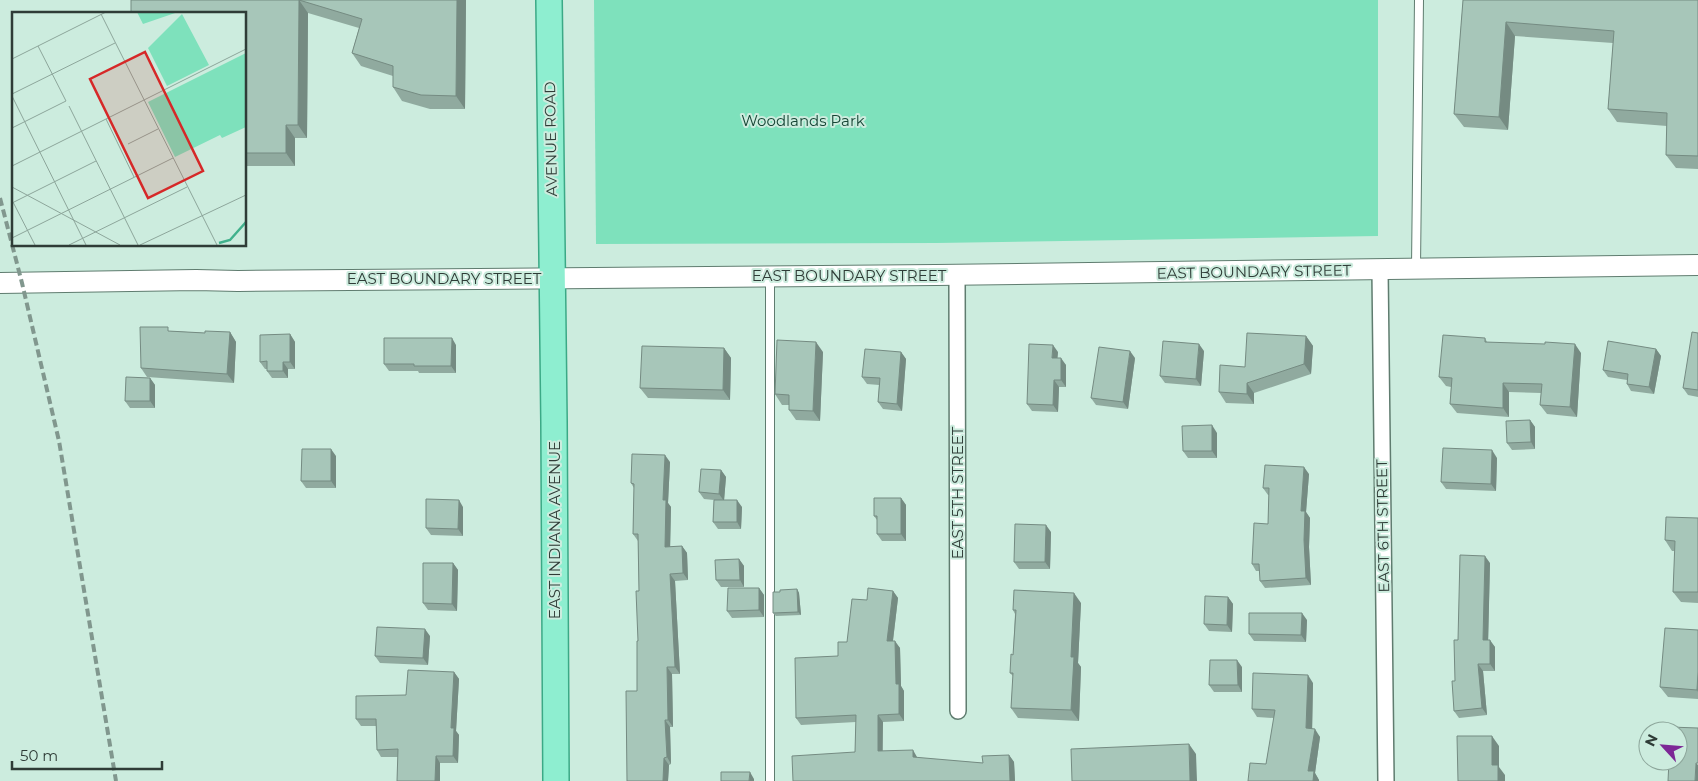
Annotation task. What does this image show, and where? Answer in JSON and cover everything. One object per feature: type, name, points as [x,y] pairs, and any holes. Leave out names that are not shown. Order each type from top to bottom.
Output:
[{"type":"main road","name":"AVENUE ROAD","points":[[549,0],[552,278]]},
{"type":"main road","name":"EAST INDIANA AVENUE","points":[[552,278],[556,781]]},
{"type":"street","name":"EAST BOUNDARY STREET","points":[[0,283],[957,275],[1698,265]]},
{"type":"street","name":"EAST 6TH STREET","points":[[1380,270],[1386,781]]},
{"type":"street","name":"EAST 5TH STREET","points":[[957,275],[958,711]]},
{"type":"lane","points":[[1416,269],[1418,247],[1419,0]]},
{"type":"lane","points":[[770,276],[770,781]]},
{"type":"green space","name":"Woodlands Park","points":[[594,0],[1378,0],[1378,236],[936,243],[596,244]]},
{"type":"building","points":[[131,0],[299,0],[298,125],[286,125],[286,153],[246,153],[246,12],[131,12]]},
{"type":"building","points":[[299,0],[457,0],[456,96],[421,95],[393,87],[393,66],[352,53],[362,19]]},
{"type":"building","points":[[1463,0],[1698,0],[1698,156],[1666,155],[1667,113],[1608,109],[1614,31],[1506,22],[1499,117],[1454,114]]},
{"type":"building","points":[[140,327],[168,327],[168,331],[230,332],[227,374],[141,368]]},
{"type":"building","points":[[1692,332],[1698,333],[1698,390],[1683,388]]},
{"type":"building","points":[[1247,333],[1306,336],[1304,364],[1247,383],[1247,394],[1219,392],[1220,365],[1245,367]]},
{"type":"building","points":[[290,334],[290,362],[283,362],[283,371],[267,371],[267,361],[260,362],[260,335]]},
{"type":"building","points":[[1443,335],[1485,338],[1485,342],[1575,344],[1570,407],[1540,405],[1542,384],[1503,383],[1503,408],[1450,404],[1452,378],[1439,377]]},
{"type":"building","points":[[384,338],[452,338],[451,366],[384,364]]},
{"type":"building","points":[[777,340],[816,342],[813,411],[789,410],[789,395],[775,394]]},
{"type":"building","points":[[1163,341],[1199,344],[1196,379],[1160,376]]},
{"type":"building","points":[[1608,341],[1656,349],[1649,387],[1627,384],[1628,374],[1603,370]]},
{"type":"building","points":[[1029,344],[1053,345],[1052,358],[1061,358],[1061,380],[1054,380],[1053,405],[1027,404]]},
{"type":"building","points":[[642,346],[724,348],[723,390],[640,388]]},
{"type":"building","points":[[1099,347],[1130,351],[1123,402],[1091,398]]},
{"type":"building","points":[[865,349],[901,352],[897,404],[878,402],[880,378],[862,377]]},
{"type":"building","points":[[126,377],[150,378],[150,401],[125,401]]},
{"type":"building","points":[[1530,420],[1531,442],[1507,443],[1506,421]]},
{"type":"building","points":[[1212,425],[1212,451],[1183,451],[1182,426]]},
{"type":"building","points":[[1443,448],[1492,450],[1491,484],[1441,482]]},
{"type":"building","points":[[302,449],[331,449],[331,481],[301,481]]},
{"type":"building","points":[[632,454],[665,455],[663,500],[666,500],[665,547],[682,546],[683,573],[670,574],[675,667],[667,667],[668,720],[665,720],[667,757],[664,758],[663,781],[627,781],[626,691],[637,691],[636,591],[639,591],[638,534],[633,534],[634,484],[631,483]]},
{"type":"building","points":[[1265,465],[1304,467],[1301,511],[1305,511],[1306,578],[1260,581],[1259,564],[1252,564],[1254,523],[1268,524],[1269,488],[1263,488]]},
{"type":"building","points":[[701,469],[721,470],[719,494],[699,492]]},
{"type":"building","points":[[874,498],[901,498],[901,534],[877,534]]},
{"type":"building","points":[[426,499],[459,500],[458,529],[426,528]]},
{"type":"building","points":[[714,500],[737,500],[737,522],[713,522]]},
{"type":"building","points":[[1666,517],[1698,518],[1698,592],[1673,592],[1675,541],[1665,540]]},
{"type":"building","points":[[1015,524],[1046,525],[1045,562],[1014,562]]},
{"type":"building","points":[[1460,555],[1485,556],[1483,640],[1490,640],[1490,664],[1478,664],[1482,708],[1454,711],[1452,681],[1455,681],[1454,640],[1458,640]]},
{"type":"building","points":[[739,559],[740,580],[716,580],[715,560]]},
{"type":"building","points":[[423,563],[453,563],[452,604],[423,603]]},
{"type":"building","points":[[728,588],[759,588],[759,610],[727,611]]},
{"type":"building","points":[[868,588],[893,591],[887,641],[895,641],[896,684],[899,684],[899,714],[878,715],[878,751],[913,750],[913,757],[983,763],[982,756],[1009,755],[1010,781],[793,781],[792,756],[855,752],[856,715],[796,718],[795,658],[838,656],[838,642],[847,642],[852,599],[867,600]]},
{"type":"building","points":[[797,589],[798,612],[773,613],[773,592]]},
{"type":"building","points":[[1014,590],[1074,593],[1071,657],[1074,657],[1071,710],[1011,708],[1013,673],[1010,673],[1016,610],[1013,610]]},
{"type":"building","points":[[1205,596],[1228,597],[1227,625],[1204,624]]},
{"type":"building","points":[[1249,613],[1302,613],[1301,635],[1249,634]]},
{"type":"building","points":[[377,627],[425,629],[423,658],[375,656]]},
{"type":"building","points":[[1665,628],[1698,630],[1697,690],[1660,687]]},
{"type":"building","points":[[1210,660],[1237,660],[1238,685],[1209,685]]},
{"type":"building","points":[[408,670],[454,672],[451,728],[454,728],[453,756],[436,756],[435,781],[397,781],[398,749],[377,750],[376,719],[356,719],[356,696],[406,695]]},
{"type":"building","points":[[1253,673],[1308,675],[1306,728],[1315,729],[1308,771],[1314,771],[1313,781],[1248,781],[1250,763],[1266,764],[1275,710],[1252,709]]},
{"type":"building","points":[[1688,728],[1698,728],[1698,763],[1696,763],[1695,781],[1668,781],[1668,771],[1688,771]]},
{"type":"building","points":[[1457,736],[1492,736],[1492,765],[1498,765],[1498,781],[1458,781]]},
{"type":"building","points":[[1189,744],[1190,781],[1072,781],[1071,749]]},
{"type":"building","points":[[721,772],[750,772],[749,781],[721,781]]},
{"type":"railway","points":[[0,198],[12,244]]},
{"type":"railway","points":[[12,246],[59,441],[116,781]]}]
